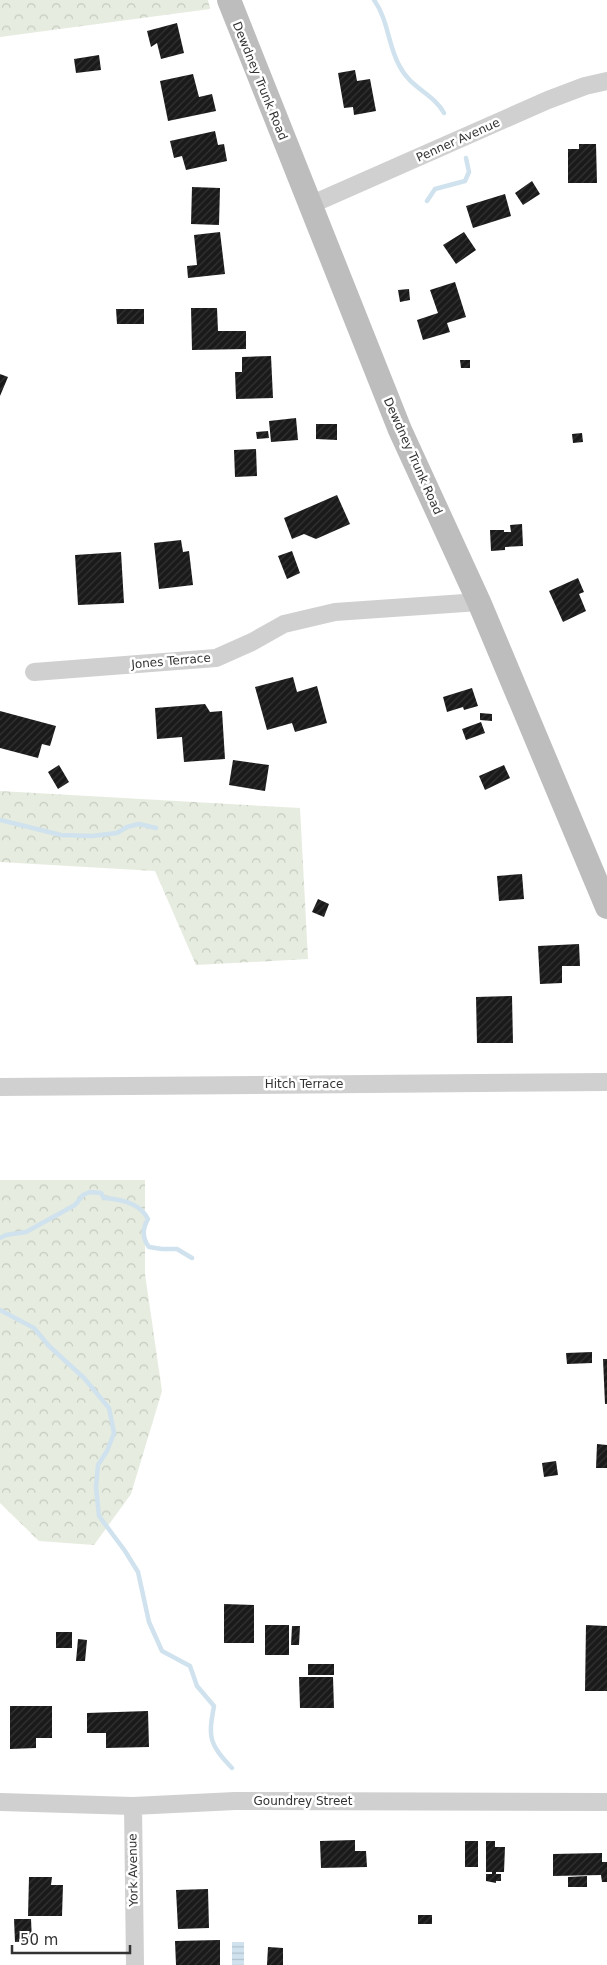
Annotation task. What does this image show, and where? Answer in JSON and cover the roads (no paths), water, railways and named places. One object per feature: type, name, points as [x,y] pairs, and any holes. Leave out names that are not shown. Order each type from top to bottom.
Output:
[{"type":"main road","name":"Dewdney Trunk Road","points":[[229,0],[400,430],[479,602],[607,907]]},
{"type":"street","name":"Penner Avenue","points":[[310,205],[548,100],[584,86],[607,81]]},
{"type":"street","name":"Jones Terrace","points":[[34,672],[216,658],[252,642],[284,624],[335,612],[479,602]]},
{"type":"street","name":"Hitch Terrace","points":[[0,1087],[607,1082]]},
{"type":"street","name":"Goundrey Street","points":[[0,1802],[133,1806],[235,1801],[607,1802]]},
{"type":"street","name":"York Avenue","points":[[133,1806],[134,1965]]},
{"type":"water","points":[[232,1942],[244,1942],[244,1965],[232,1965]]},
{"type":"waterway","points":[[374,0],[379,7],[399,65],[409,80],[440,106],[444,113]]},
{"type":"waterway","points":[[427,201],[435,189],[465,181],[469,172],[466,158]]},
{"type":"waterway","points":[[0,820],[61,835],[92,836],[117,833],[127,827],[139,824],[156,828]]},
{"type":"waterway","points":[[0,1238],[6,1235],[26,1232],[75,1205],[83,1195],[90,1192],[101,1193],[104,1198],[130,1203],[145,1214],[148,1219],[144,1230],[144,1237],[149,1247],[177,1249],[192,1258]]},
{"type":"waterway","points":[[0,1310],[34,1328],[49,1346],[84,1378],[109,1408],[114,1433],[107,1451],[98,1465],[96,1487],[99,1516],[138,1572],[149,1622],[162,1651],[190,1666],[197,1686],[214,1706],[211,1726],[212,1740],[219,1753],[232,1768]]}]
